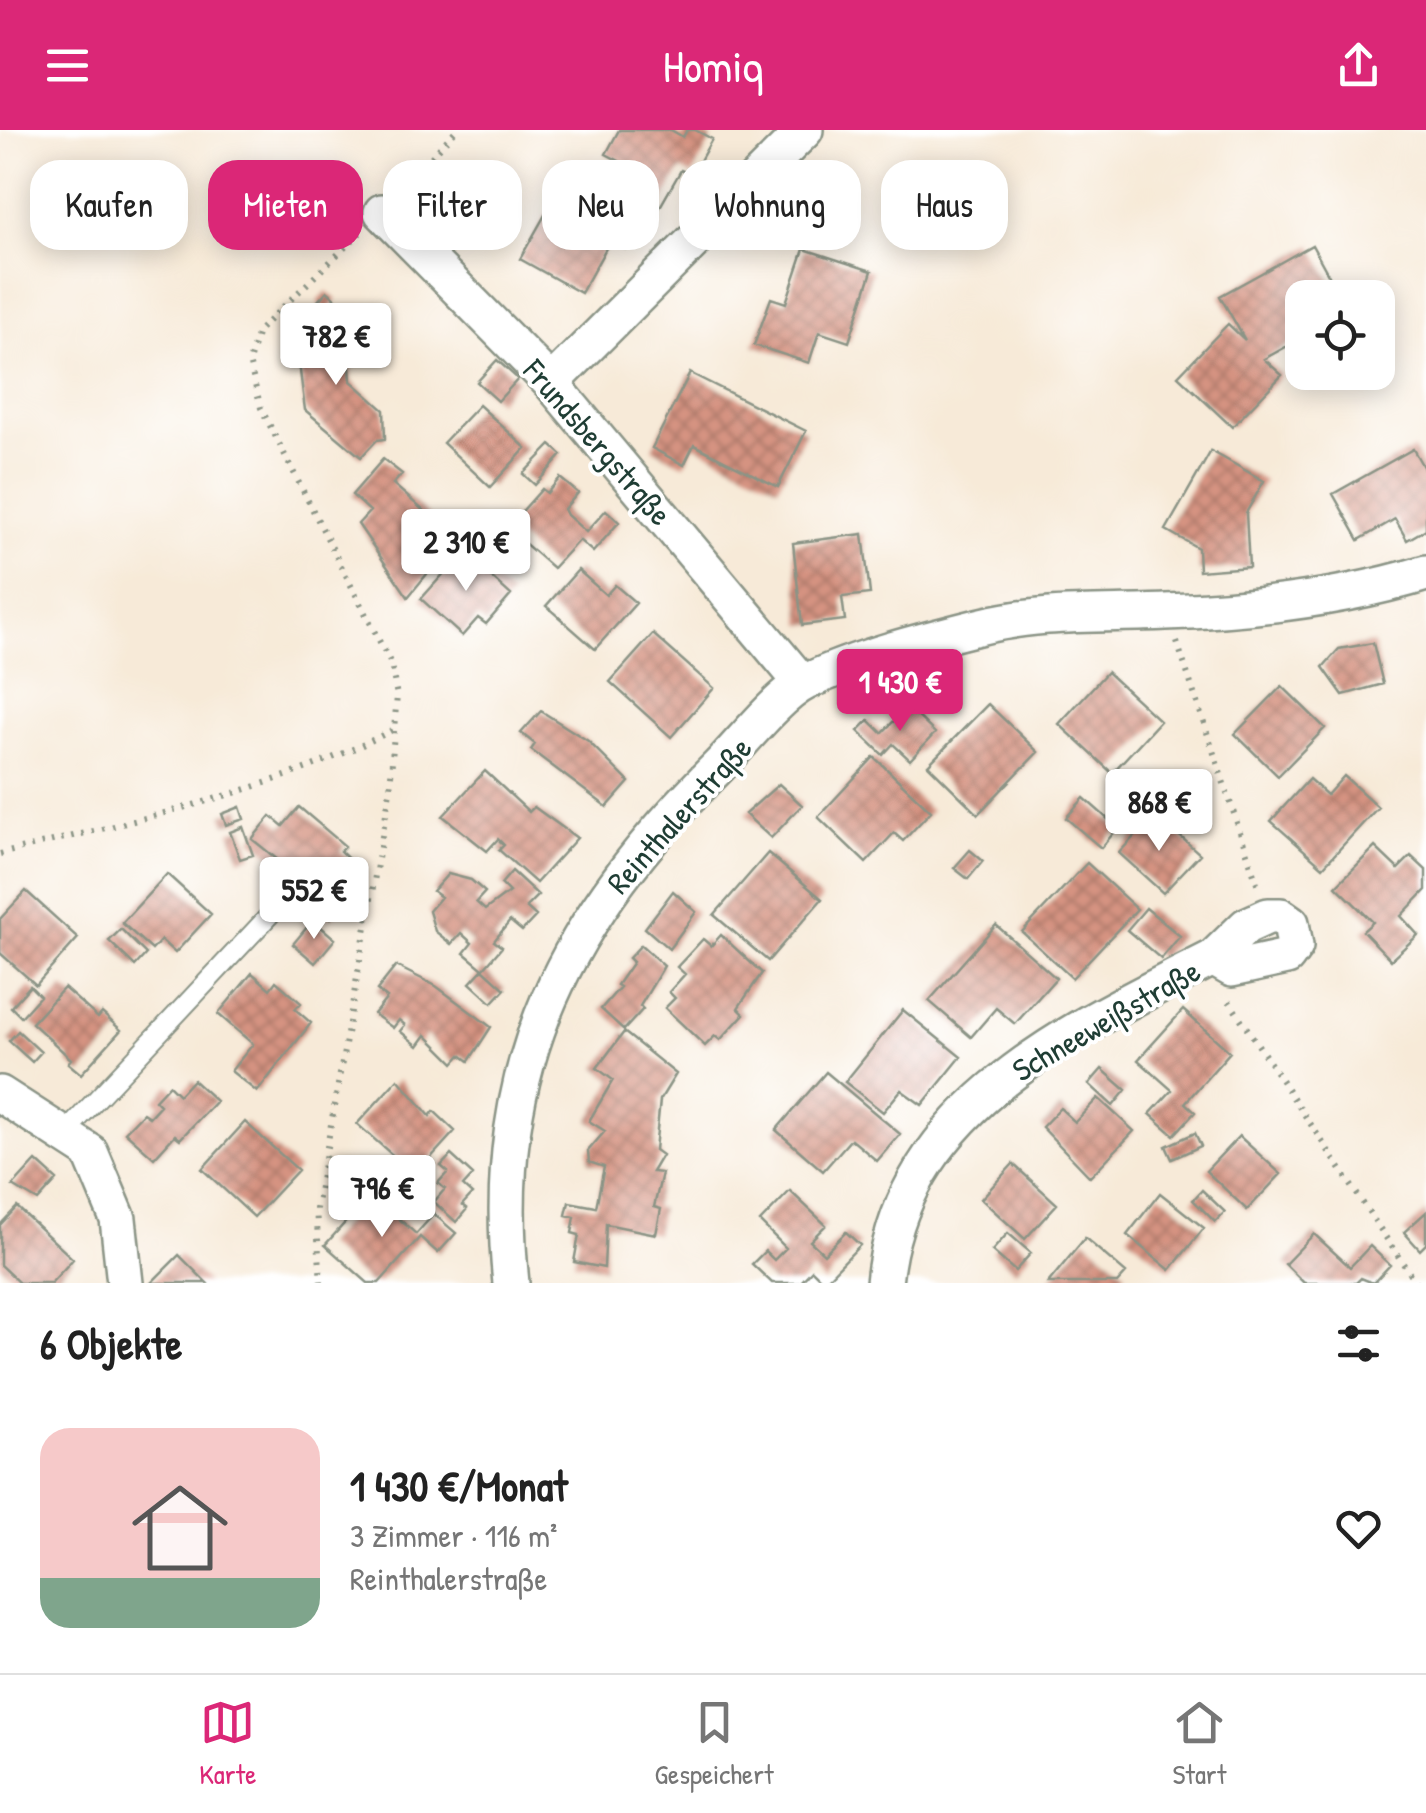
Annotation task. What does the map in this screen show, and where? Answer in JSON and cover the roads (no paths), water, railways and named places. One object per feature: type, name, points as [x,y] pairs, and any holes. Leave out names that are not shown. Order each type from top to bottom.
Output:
[{"type":"street","points":[[550,382],[805,130]]},
{"type":"street","name":"Frundsbergstraße","points":[[382,212],[550,382],[802,684]]},
{"type":"street","name":"Reinthalerstraße","points":[[511,1283],[508,1175],[516,1101],[533,1033],[563,964],[598,905],[639,851],[802,684],[980,626],[1072,613],[1168,612],[1298,602],[1426,573]]},
{"type":"street","name":"Schneeweißstraße","points":[[884,1283],[898,1218],[924,1163],[981,1096],[1036,1055],[1116,1007],[1222,964],[1246,926],[1268,916]]},
{"type":"street","points":[[0,1094],[90,1152],[118,1219],[125,1283]]},
{"type":"lane","points":[[63,1134],[280,903]]}]
